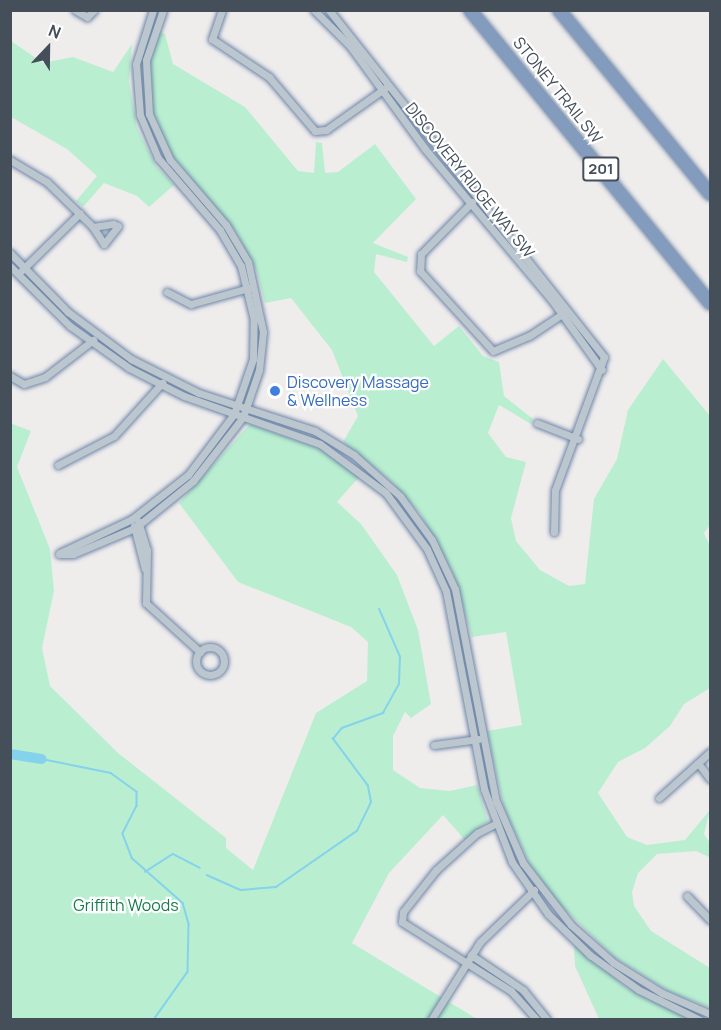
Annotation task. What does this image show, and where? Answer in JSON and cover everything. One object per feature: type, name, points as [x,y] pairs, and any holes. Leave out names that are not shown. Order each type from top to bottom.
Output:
[{"type":"highway","name":"STONEY TRAIL SW","points":[[470,10],[711,303]]},
{"type":"highway","points":[[559,10],[711,194]]},
{"type":"street","points":[[75,10],[82,16],[94,10]]},
{"type":"street","points":[[153,10],[138,52],[136,95],[148,140],[178,184],[223,228]]},
{"type":"street","points":[[163,10],[146,60],[147,104],[163,149],[223,228],[252,286],[259,332],[247,408],[243,417],[191,478],[137,526],[73,554],[59,554],[134,518],[191,478],[238,406],[259,332]]},
{"type":"street","points":[[222,10],[211,31],[215,43],[269,77],[315,131],[327,130],[389,84]]},
{"type":"street","name":"DISCOVERY RIDGE WAY SW","points":[[314,10],[324,19],[381,90],[469,205],[563,313],[602,370]]},
{"type":"street","points":[[324,19],[330,11]]},
{"type":"street","name":"DISCOVERY RIDGE WAY SW","points":[[330,11],[476,198],[570,308],[602,353],[602,370]]},
{"type":"street","points":[[425,149],[432,143]]},
{"type":"street","points":[[10,160],[80,213],[93,227]]},
{"type":"street","points":[[178,184],[185,178]]},
{"type":"street","points":[[476,198],[418,258],[420,271],[496,351],[570,308]]},
{"type":"street","points":[[18,273],[80,213]]},
{"type":"street","points":[[10,253],[97,335],[165,378],[325,436],[375,472],[420,521],[455,589],[502,821],[538,887],[614,963],[662,993],[711,1014]]},
{"type":"street","points":[[516,260],[523,253]]},
{"type":"street","points":[[10,266],[91,342],[161,386],[320,444],[360,470],[413,526],[446,591],[494,824],[531,892],[569,936],[611,972],[700,1020]]},
{"type":"street","points":[[167,292],[191,304],[252,286]]},
{"type":"street","points":[[10,376],[24,384],[45,377],[97,335]]},
{"type":"street","points":[[554,532],[555,490],[578,439],[602,370]]},
{"type":"street","points":[[58,465],[114,436],[161,386],[165,378]]},
{"type":"street","points":[[537,423],[578,439]]},
{"type":"street","points":[[320,444],[325,436]]},
{"type":"street","points":[[134,518],[147,550],[144,569],[146,603],[200,652],[218,651],[221,669],[213,674],[201,672],[196,660],[200,652]]},
{"type":"street","points":[[413,526],[420,521]]},
{"type":"street","points":[[446,591],[455,589]]},
{"type":"street","points":[[461,660],[470,658]]},
{"type":"street","points":[[434,745],[484,738]]},
{"type":"street","points":[[659,798],[711,752]]},
{"type":"street","points":[[698,763],[711,779]]},
{"type":"street","points":[[502,821],[494,824],[450,856],[402,915],[408,929],[512,991],[537,1020]]},
{"type":"street","points":[[431,1020],[465,963],[502,915],[538,887]]},
{"type":"street","points":[[687,896],[711,921]]},
{"type":"street","points":[[471,955],[523,990],[547,1020]]},
{"type":"green space","points":[[157,31],[165,34],[173,64],[245,107],[298,171],[314,173],[316,142],[322,143],[325,173],[338,172],[375,144],[416,199],[373,243],[408,257],[407,262],[376,254],[374,272],[434,346],[459,326],[483,356],[499,362],[504,396],[533,419],[531,424],[499,405],[488,433],[506,457],[526,462],[511,518],[516,541],[540,570],[569,586],[585,584],[594,499],[617,459],[628,410],[663,359],[710,416],[710,525],[704,533],[710,546],[710,688],[684,704],[670,726],[645,748],[618,762],[598,793],[627,837],[647,845],[685,840],[710,810],[704,834],[710,843],[709,857],[696,851],[657,854],[638,873],[632,892],[634,906],[651,931],[710,968],[710,1008],[668,991],[614,957],[558,903],[531,867],[504,808],[487,731],[522,725],[506,632],[472,637],[453,573],[420,513],[391,481],[343,442],[358,416],[332,350],[291,298],[265,303],[257,272],[235,230],[169,152],[151,108],[149,65]]},
{"type":"green space","points":[[11,41],[43,63],[73,57],[113,72],[132,44],[129,82],[137,128],[156,166],[174,185],[149,207],[137,196],[104,183],[83,207],[76,201],[97,176],[67,149],[11,117]]},
{"type":"green space","name":"Griffith Woods","points":[[10,423],[31,431],[17,467],[50,549],[54,591],[42,648],[50,686],[118,753],[226,838],[226,848],[253,870],[316,713],[367,681],[368,642],[351,627],[238,582],[179,503],[250,424],[320,449],[359,477],[337,502],[361,524],[397,575],[418,630],[431,704],[411,718],[405,712],[393,736],[393,770],[420,788],[450,791],[477,785],[488,821],[465,840],[443,815],[389,873],[352,943],[477,1019],[11,1019]]},
{"type":"green space","points":[[574,945],[627,988],[689,1019],[599,1019],[575,966]]},
{"type":"waterway","points":[[207,875],[241,890],[276,887],[357,831],[371,802],[368,786],[333,739],[342,728],[383,713],[399,684],[400,657],[379,609]]},
{"type":"waterway","points":[[10,754],[42,759]]},
{"type":"waterway","points":[[42,759],[111,773],[137,792],[137,806],[123,834],[132,858],[183,903],[189,924],[188,972],[154,1020]]},
{"type":"waterway","points":[[145,872],[173,854],[200,868]]},
{"type":"place","name":"Discovery Massage & Wellness","points":[[275,391]]}]
